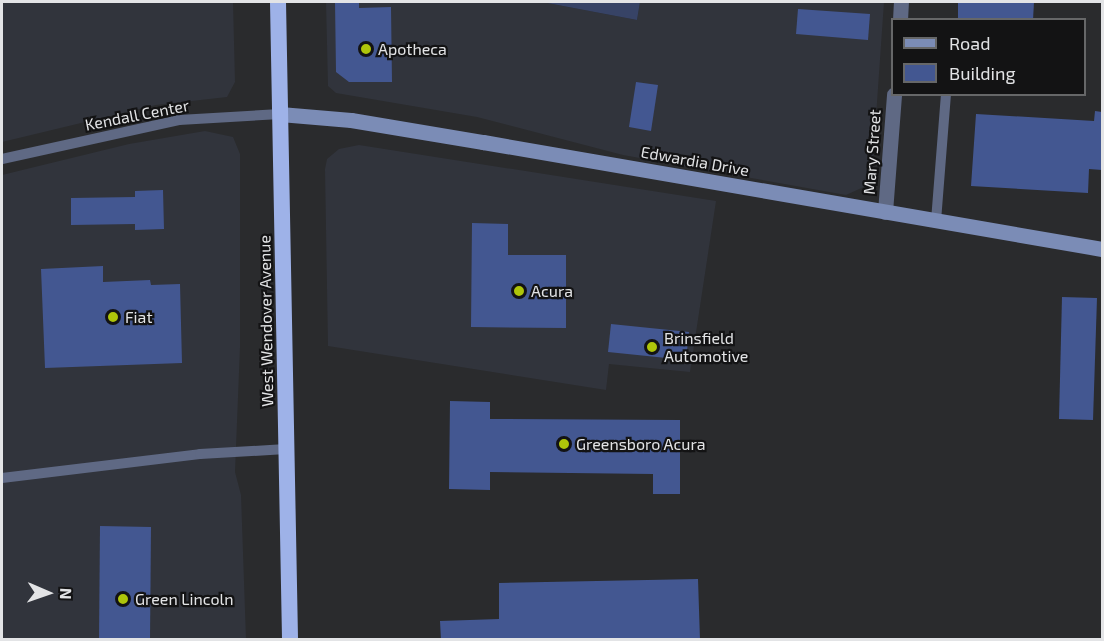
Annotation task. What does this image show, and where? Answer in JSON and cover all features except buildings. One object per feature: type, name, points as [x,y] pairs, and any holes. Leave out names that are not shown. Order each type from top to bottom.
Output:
[{"type":"highway","name":"West Wendover Avenue","points":[[278,2],[290,639]]},
{"type":"main road","name":"Edwardia Drive","points":[[280,114],[351,120],[1102,249]]},
{"type":"street","points":[[900,18],[901,2]]},
{"type":"street","name":"Mary Street","points":[[885,212],[894,96]]},
{"type":"lane","points":[[936,221],[946,96]]},
{"type":"lane","name":"Kendall Center","points":[[2,159],[149,125],[232,115],[280,114]]},
{"type":"lane","points":[[2,478],[200,454],[286,449]]},
{"type":"shaded area","points":[[2,2],[233,2],[235,82],[227,97],[156,105],[2,142]]},
{"type":"shaded area","points":[[326,2],[542,2],[637,20],[640,2],[884,2],[872,174],[868,185],[846,195],[623,155],[477,117],[336,93],[328,86]]},
{"type":"shaded area","points":[[542,2],[640,2],[637,20]]},
{"type":"shaded area","points":[[205,131],[233,137],[240,154],[240,347],[235,472],[241,495],[246,639],[2,639],[2,175],[129,144]]},
{"type":"shaded area","points":[[359,145],[716,201],[690,372],[609,364],[606,390],[328,346],[325,169],[327,159],[339,149]]},
{"type":"place","name":"Apotheca","points":[[366,49]]},
{"type":"place","name":"Acura","points":[[519,291]]},
{"type":"place","name":"Fiat","points":[[113,317]]},
{"type":"place","name":"Brinsfield Automotive","points":[[652,347]]},
{"type":"place","name":"Greensboro Acura","points":[[564,444]]},
{"type":"place","name":"Green Lincoln","points":[[123,599]]}]
